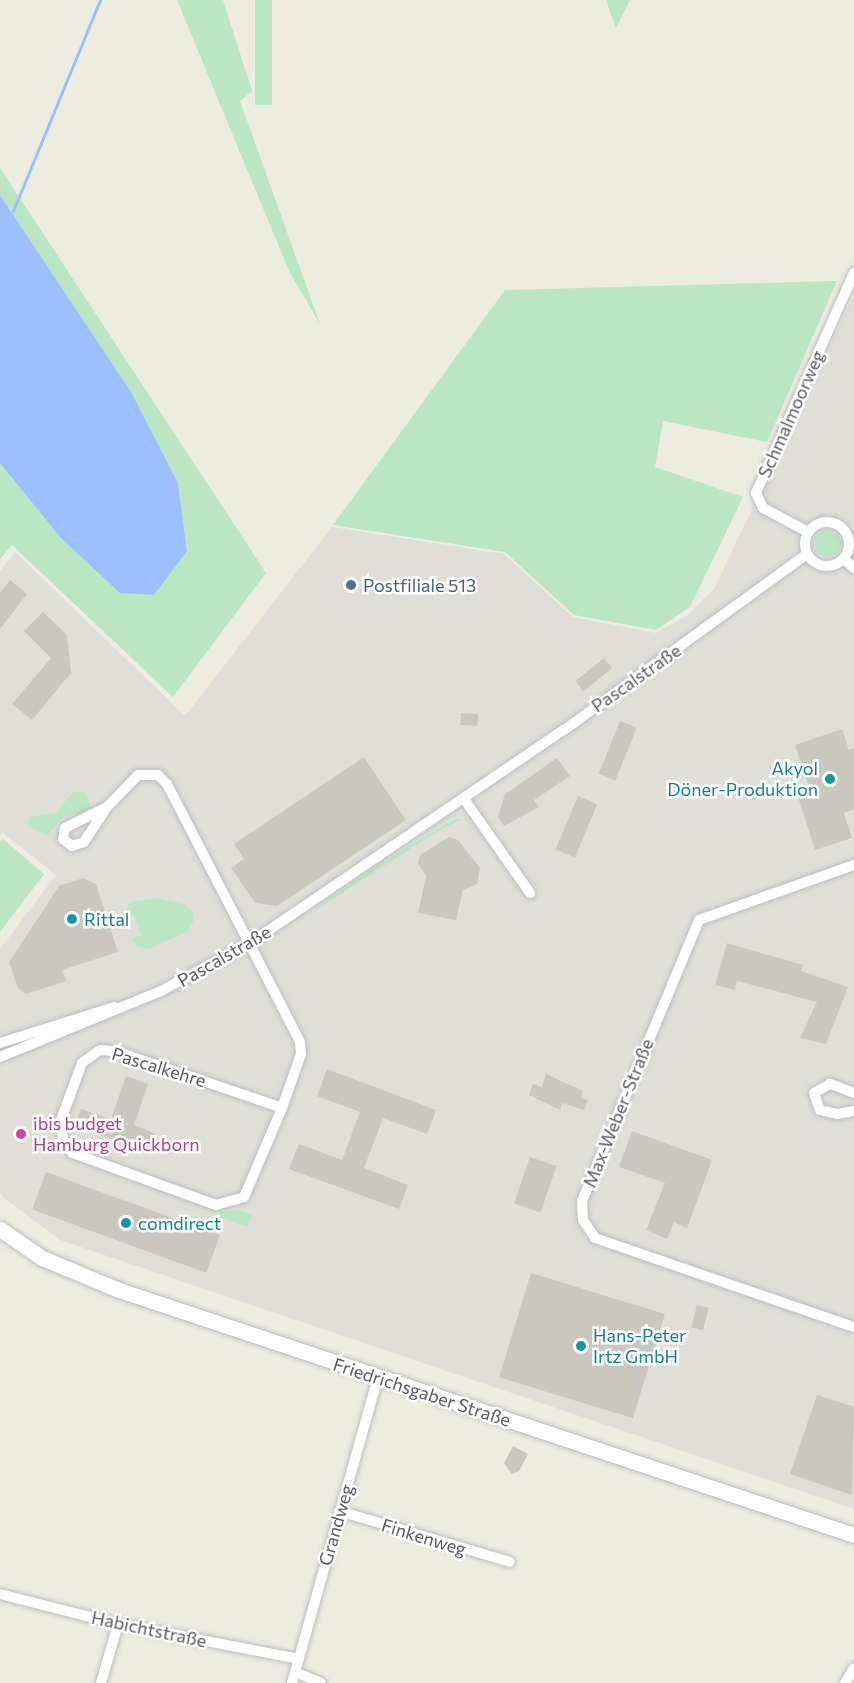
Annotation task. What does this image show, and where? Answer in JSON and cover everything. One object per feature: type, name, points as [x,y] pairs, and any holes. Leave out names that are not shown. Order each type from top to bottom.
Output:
[{"type":"main road","name":"Friedrichsgaber Straße","points":[[0,1229],[42,1258],[119,1290],[854,1534]]},
{"type":"street","name":"Schmalmoorweg","points":[[808,532],[763,508],[756,493],[854,273]]},
{"type":"street","points":[[826,522],[850,529],[849,547],[844,559],[833,565],[817,564],[807,554],[808,532],[826,522]]},
{"type":"street","name":"Pascalstraße","points":[[0,1057],[129,1005],[250,943],[464,799],[807,554]]},
{"type":"street","points":[[844,559],[854,568]]},
{"type":"street","points":[[107,807],[131,778],[158,775],[167,784],[300,1042],[301,1054],[282,1108]]},
{"type":"street","points":[[464,799],[530,893]]},
{"type":"street","name":"Max-Weber-Straße","points":[[854,866],[699,920],[582,1201],[583,1220],[596,1238],[854,1327]]},
{"type":"street","name":"Pascalstraße","points":[[0,1043],[129,1005]]},
{"type":"street","name":"Pascalkehre","points":[[100,1050],[115,1051],[282,1108],[244,1197],[216,1205],[72,1153],[63,1139],[61,1120],[82,1063],[100,1050]]},
{"type":"street","points":[[854,1093],[830,1084],[814,1093],[820,1110],[838,1114],[854,1111]]},
{"type":"street","name":"Grandweg","points":[[321,1683],[294,1678],[378,1377]]},
{"type":"street","name":"Finkenweg","points":[[339,1511],[510,1562]]},
{"type":"street","name":"Habichtstraße","points":[[0,1594],[118,1624],[299,1659]]},
{"type":"street","points":[[102,1683],[118,1624]]},
{"type":"street","points":[[845,1683],[854,1668]]},
{"type":"shaded area","points":[[854,295],[854,1509],[60,1240],[5,1199],[0,1193],[0,949],[56,875],[3,833],[0,836],[0,571],[15,552],[185,716],[332,527],[504,554],[573,617],[656,633],[688,615],[714,589]]},
{"type":"green space","points":[[177,0],[223,0],[252,91],[240,101],[320,324],[289,271]]},
{"type":"green space","points":[[255,0],[272,0],[272,105],[255,105]]},
{"type":"green space","points":[[606,0],[630,0],[616,28]]},
{"type":"green space","points":[[0,168],[266,573],[173,697],[12,545],[0,559],[0,463],[23,486],[187,551],[178,483],[130,392],[0,195]]},
{"type":"green space","points":[[837,281],[767,442],[663,421],[655,467],[743,497],[690,607],[656,630],[574,615],[505,552],[333,525],[505,290]]},
{"type":"green space","points":[[828,530],[837,534],[841,543],[837,552],[828,556],[819,552],[815,543],[819,534]]},
{"type":"green space","points":[[73,792],[84,792],[93,809],[64,817],[47,835],[28,826],[29,817],[55,813]]},
{"type":"green space","points":[[456,819],[464,819],[443,828],[312,912],[372,868]]},
{"type":"green space","points":[[3,839],[44,874],[0,932],[0,842]]},
{"type":"green space","points":[[158,898],[186,905],[194,913],[193,922],[187,932],[149,949],[138,947],[131,939],[141,935],[134,915],[126,917],[126,910],[131,902]]},
{"type":"green space","points":[[239,1210],[252,1215],[247,1227],[218,1217],[220,1212]]},
{"type":"water","points":[[0,195],[131,392],[178,483],[187,551],[154,595],[120,593],[61,538],[0,463]]},
{"type":"building","points":[[10,580],[27,594],[0,629],[0,593]]},
{"type":"building","points":[[43,612],[67,635],[71,673],[32,720],[12,704],[51,658],[24,631]]},
{"type":"building","points":[[604,658],[612,668],[583,691],[575,681]]},
{"type":"building","points":[[461,713],[478,714],[477,726],[460,725]]},
{"type":"building","points":[[620,721],[637,728],[615,781],[599,774]]},
{"type":"building","name":"Akyol Döner-Produktion","points":[[842,729],[849,750],[854,748],[854,809],[844,813],[852,838],[815,850],[798,797],[811,793],[795,745]]},
{"type":"building","points":[[364,757],[406,820],[277,906],[255,903],[231,868],[244,859],[234,844]]},
{"type":"building","points":[[557,758],[570,776],[534,800],[539,807],[504,826],[498,817],[505,794]]},
{"type":"building","points":[[578,796],[597,804],[575,858],[555,849]]},
{"type":"building","points":[[449,837],[458,840],[480,868],[477,884],[463,890],[456,920],[418,913],[426,876],[418,864],[420,855]]},
{"type":"building","name":"Rittal","points":[[83,878],[96,884],[118,952],[62,970],[66,981],[26,994],[18,988],[9,962],[59,886]]},
{"type":"building","points":[[727,943],[803,965],[801,971],[848,987],[826,1044],[800,1038],[817,1002],[737,981],[735,990],[715,985]]},
{"type":"building","points":[[327,1069],[436,1110],[427,1134],[383,1118],[364,1168],[408,1185],[399,1209],[289,1169],[299,1144],[342,1160],[360,1112],[317,1096]]},
{"type":"building","points":[[546,1074],[583,1091],[581,1098],[588,1100],[584,1110],[562,1103],[560,1110],[529,1095],[533,1084],[542,1087]]},
{"type":"building","points":[[126,1076],[148,1084],[134,1125],[157,1134],[150,1153],[75,1126],[81,1109],[111,1119]]},
{"type":"building","points":[[632,1131],[712,1160],[687,1228],[674,1222],[667,1239],[646,1230],[665,1183],[619,1167]]},
{"type":"building","points":[[530,1157],[556,1166],[541,1212],[514,1203]]},
{"type":"building","name":"comdirect","points":[[46,1172],[220,1235],[206,1273],[32,1210]]},
{"type":"building","name":"Hans-Peter Irtz GmbH","points":[[531,1273],[665,1314],[633,1418],[499,1377]]},
{"type":"building","points":[[697,1305],[709,1308],[703,1330],[691,1327]]},
{"type":"building","points":[[817,1395],[854,1407],[852,1495],[790,1474]]},
{"type":"building","points":[[513,1446],[528,1454],[519,1471],[512,1474],[504,1463]]},
{"type":"waterway","points":[[13,211],[100,0]]},
{"type":"place","name":"Postfiliale 513","points":[[351,585]]},
{"type":"place","name":"Akyol Döner-Produktion","points":[[830,779]]},
{"type":"place","name":"Rittal","points":[[72,919]]},
{"type":"place","name":"ibis budget Hamburg Quickborn","points":[[21,1134]]},
{"type":"place","name":"comdirect","points":[[126,1223]]},
{"type":"place","name":"Hans-Peter Irtz GmbH","points":[[581,1346]]}]
